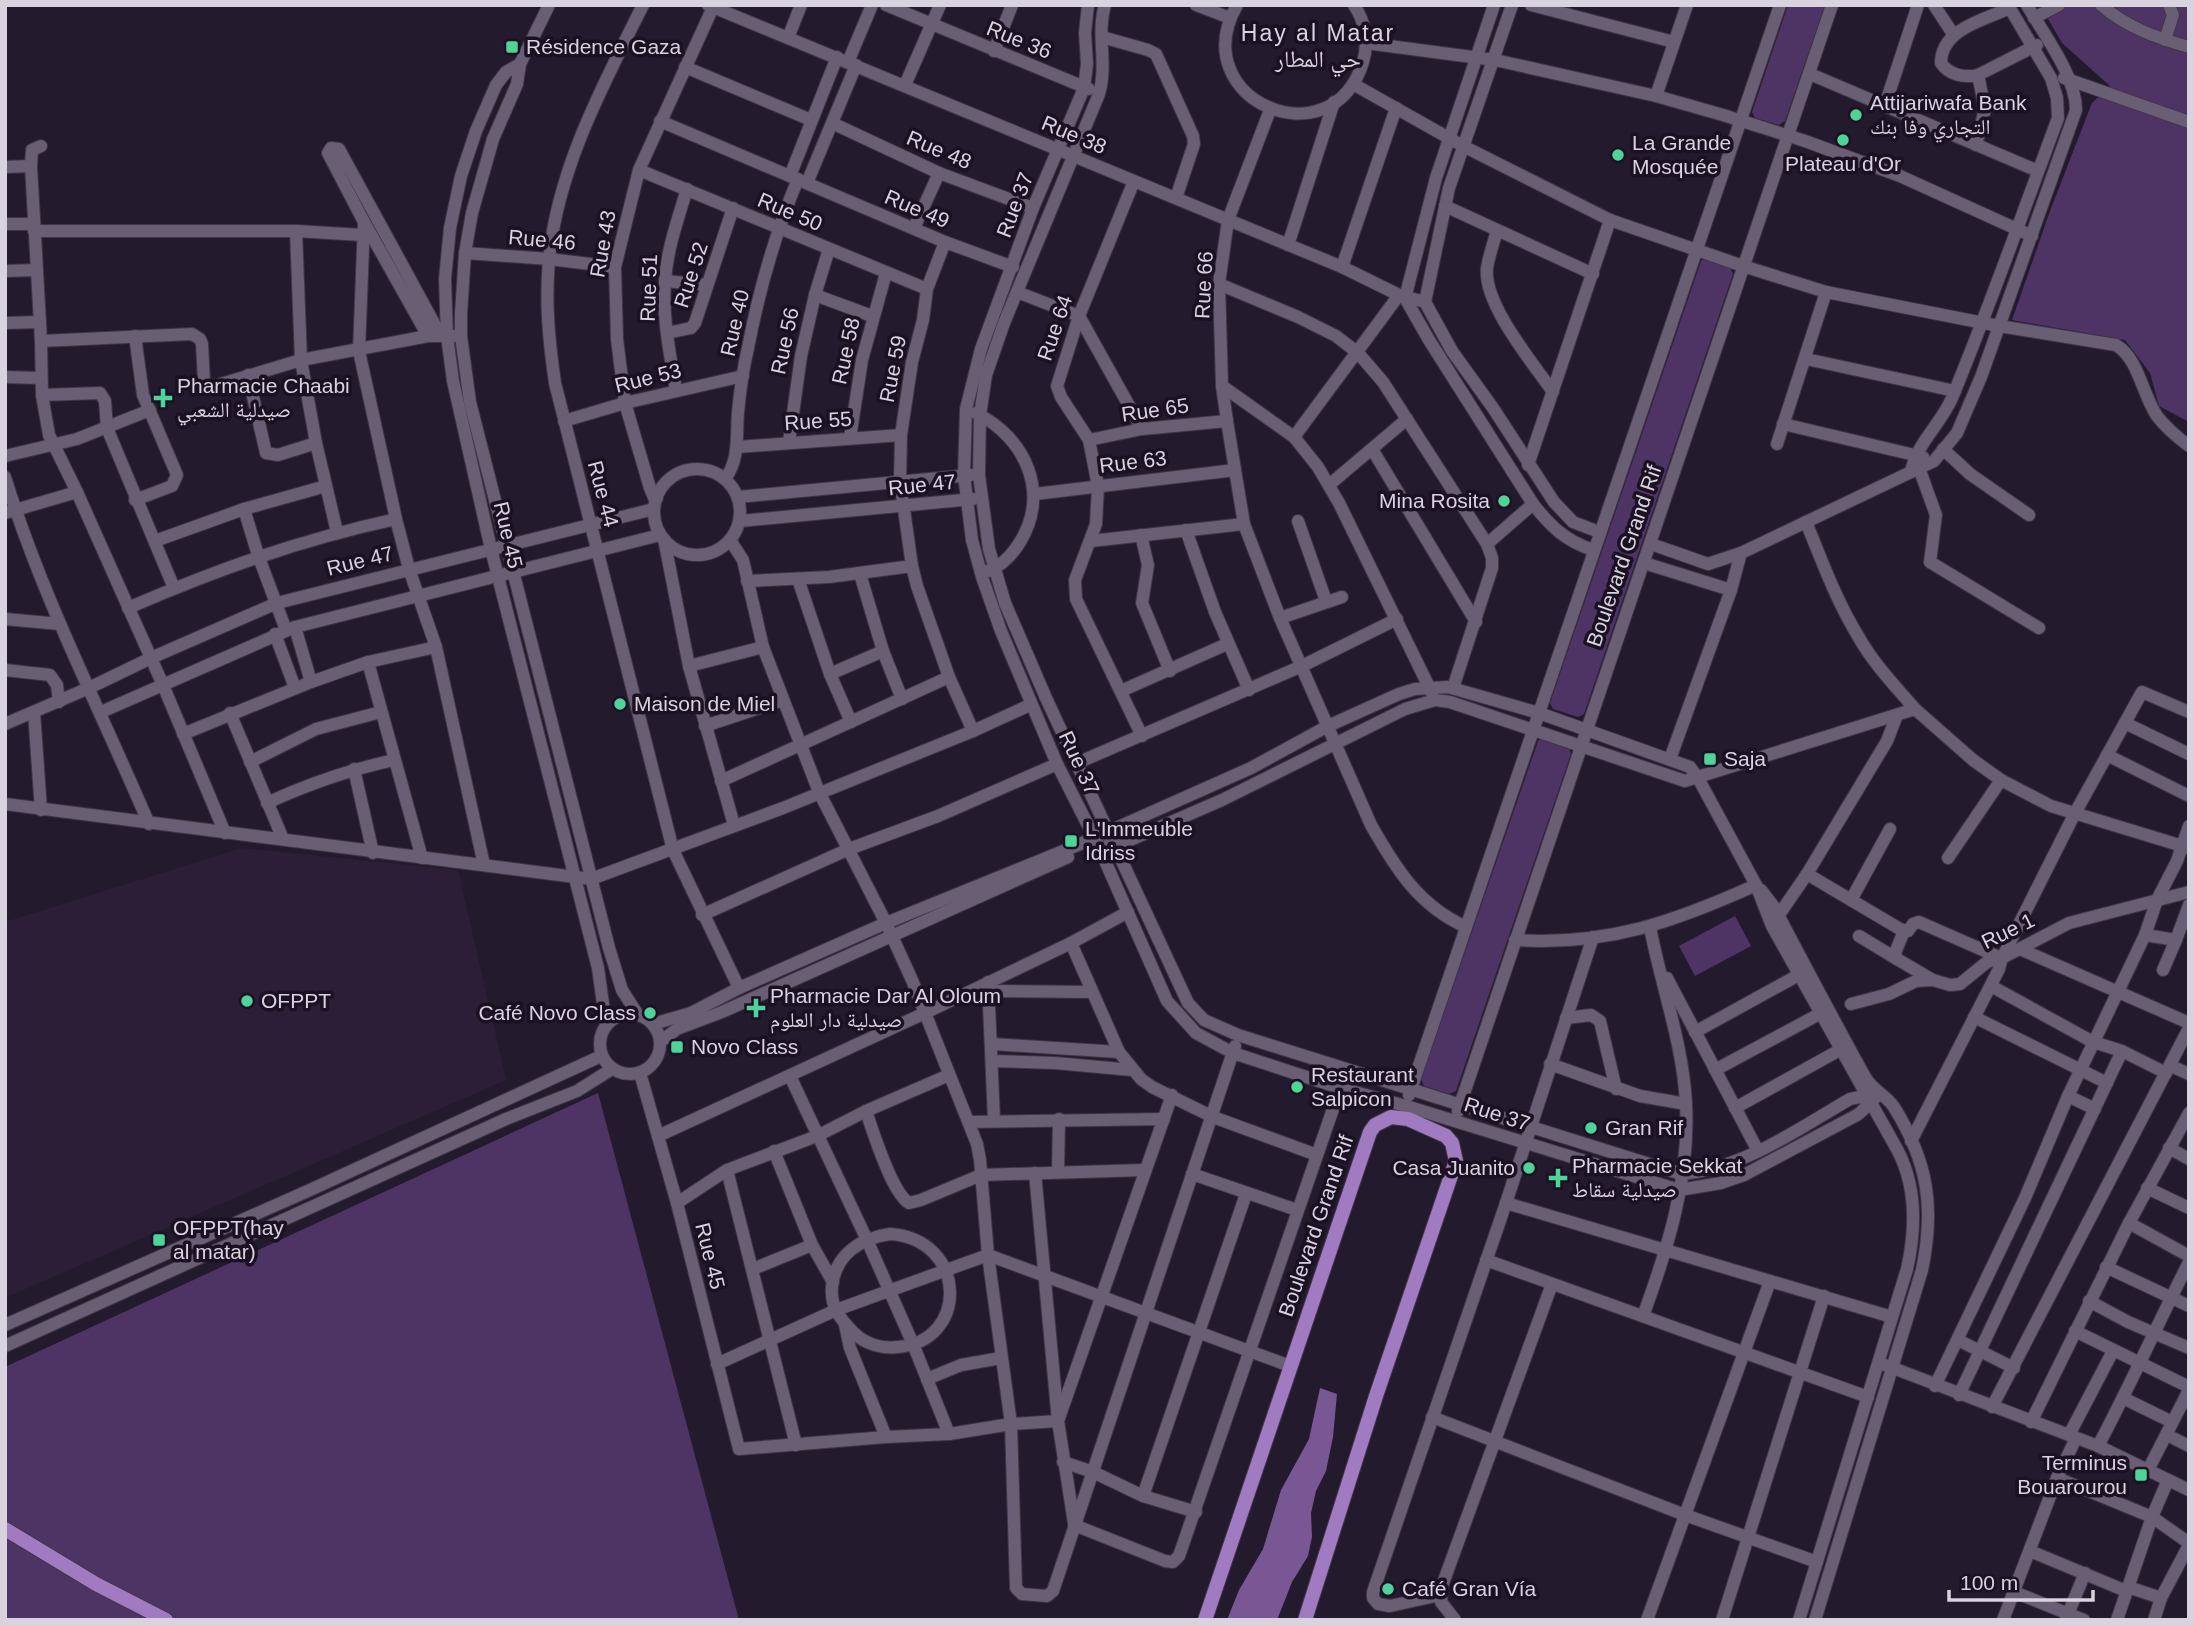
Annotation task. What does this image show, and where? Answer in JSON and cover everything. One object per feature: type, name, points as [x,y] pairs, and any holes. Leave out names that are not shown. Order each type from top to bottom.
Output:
[{"type":"main road","name":"Boulevard Grand Rif","points":[[1205,1620],[1370,1132],[1382,1120],[1399,1117],[1446,1136],[1455,1152],[1454,1170],[1376,1396],[1305,1620]]},
{"type":"main road","points":[[5,1529],[86,1578],[166,1620]]},
{"type":"street","name":"Rue 45","points":[[549,5],[520,64],[517,84],[492,139],[479,183],[465,253],[461,336],[470,402],[591,879],[622,990],[638,1015]]},
{"type":"street","name":"Rue 44","points":[[643,5],[577,147],[556,217],[549,259],[546,311],[549,346],[564,421],[673,850],[739,988]]},
{"type":"street","points":[[788,38],[801,5]]},
{"type":"street","name":"Rue 40","points":[[799,179],[811,120],[847,61],[872,5]]},
{"type":"street","name":"Rue 36","points":[[886,5],[931,26],[1099,93]]},
{"type":"street","points":[[905,85],[940,5]]},
{"type":"street","points":[[994,51],[1012,5]]},
{"type":"street","name":"Rue 37","points":[[1088,5],[1084,88],[1033,208],[981,349],[966,410],[964,475],[972,540],[1001,631],[1030,705],[1096,841],[1167,1001],[1196,1033],[1233,1053],[1679,1190]]},
{"type":"street","name":"Rue 37","points":[[1105,5],[1102,37],[1104,68],[1099,93],[986,375],[980,415],[979,475],[994,569],[1022,645],[1182,995],[1204,1020],[1238,1035],[1681,1174]]},
{"type":"street","points":[[1196,5],[1230,18]]},
{"type":"street","points":[[1237,5],[1230,18],[1225,40],[1227,62],[1236,82],[1251,98],[1270,110],[1286,114],[1319,110],[1334,102],[1353,84],[1362,65],[1366,43],[1363,25],[1354,5]]},
{"type":"street","points":[[1294,437],[1402,296],[1436,178],[1494,5]]},
{"type":"street","points":[[1512,5],[1445,206],[1424,302],[1452,351],[1493,408],[1528,465],[1565,514],[1573,522],[1599,532]]},
{"type":"street","points":[[1531,5],[1576,10],[1674,42]]},
{"type":"street","points":[[1656,96],[1686,5]]},
{"type":"street","name":"Boulevard Grand Rif","points":[[1406,1105],[1780,5]]},
{"type":"street","name":"Boulevard Grand Rif","points":[[1455,1121],[1832,5]]},
{"type":"street","points":[[1885,105],[1918,5]]},
{"type":"street","points":[[1934,5],[1953,34]]},
{"type":"street","points":[[1651,544],[1707,564],[1741,553],[1934,461],[1957,433],[1999,326],[2076,110],[2076,97],[2069,79],[2027,5]]},
{"type":"street","points":[[2034,18],[2059,5]]},
{"type":"street","points":[[2101,5],[2117,19],[2165,40],[2189,47]]},
{"type":"street","points":[[2165,40],[2173,15],[2169,5]]},
{"type":"street","name":"Rue 38","points":[[712,6],[1342,267],[1402,296],[1424,302]]},
{"type":"street","name":"Rue 43","points":[[656,503],[625,403],[617,339],[615,267],[639,170],[712,6]]},
{"type":"street","points":[[2039,628],[1930,562],[1937,515],[1915,470],[1915,455],[1946,412],[1955,391],[1983,323],[2058,118],[2057,98],[2051,78],[2031,47],[2009,7],[1953,34],[1943,50],[1941,63],[1944,68],[1960,75],[1978,75],[2031,47],[2048,42]]},
{"type":"street","points":[[1102,37],[1156,54],[1191,128],[1194,144],[1176,198]]},
{"type":"street","points":[[1366,43],[1495,60],[1656,96],[1788,135],[1900,176],[2032,236]]},
{"type":"street","name":"Rue 40","points":[[725,479],[733,465],[737,447],[743,376],[778,227],[799,179],[832,123],[847,61]]},
{"type":"street","name":"Rue 45","points":[[520,64],[506,72],[496,85],[476,131],[461,176],[450,228],[439,336],[453,381],[497,575],[600,977],[606,1025]]},
{"type":"street","points":[[685,67],[811,120]]},
{"type":"street","points":[[1810,74],[2038,171]]},
{"type":"street","points":[[1976,145],[1984,109],[1978,75]]},
{"type":"street","points":[[2051,78],[2069,79],[2189,122]]},
{"type":"street","points":[[1353,84],[1463,146],[1610,220],[1697,250],[1826,292],[1999,326],[2104,342],[2122,349],[2128,355],[2156,415],[2172,434],[2189,446]]},
{"type":"street","points":[[1288,245],[1334,102]]},
{"type":"street","points":[[1342,267],[1396,108]]},
{"type":"street","name":"Rue 66","points":[[1270,110],[1228,220],[1219,284],[1222,386],[1244,524],[1280,618],[1371,825],[1386,852],[1419,895],[1436,911],[1466,927]]},
{"type":"street","name":"Rue 49","points":[[660,121],[945,242],[1013,267]]},
{"type":"street","name":"Rue 48","points":[[832,123],[939,173],[1033,208]]},
{"type":"street","points":[[41,146],[32,150],[31,166],[41,341],[41,395],[49,435],[163,685],[226,834]]},
{"type":"street","points":[[5,167],[31,166]]},
{"type":"street","name":"Rue 50","points":[[639,170],[928,289]]},
{"type":"street","points":[[914,229],[939,173]]},
{"type":"street","name":"Rue 64","points":[[1134,181],[1079,316],[1057,386],[1061,397],[1089,440],[1098,486],[1098,512],[1091,541],[1076,575],[1074,591],[1142,736]]},
{"type":"street","name":"Rue 51","points":[[676,390],[667,333],[665,281],[670,246],[687,190]]},
{"type":"street","points":[[1445,206],[1593,274]]},
{"type":"street","name":"Rue 52","points":[[667,333],[693,326],[733,208]]},
{"type":"street","points":[[364,219],[439,336]]},
{"type":"street","points":[[5,224],[34,228],[296,231],[364,219]]},
{"type":"street","points":[[364,219],[359,351],[409,569],[436,647],[484,865]]},
{"type":"street","points":[[1528,465],[1610,220]]},
{"type":"street","points":[[1497,230],[1487,270],[1493,301],[1502,319],[1553,393]]},
{"type":"street","points":[[296,231],[301,360],[316,443],[337,532]]},
{"type":"street","name":"Rue 59","points":[[945,242],[928,289],[912,362],[901,435],[900,481],[912,566],[921,600],[949,677],[973,731]]},
{"type":"street","name":"Rue 56","points":[[789,442],[801,356],[829,249]]},
{"type":"street","name":"Rue 46","points":[[465,253],[615,267]]},
{"type":"street","points":[[5,271],[37,270]]},
{"type":"street","name":"Rue 58","points":[[850,438],[858,379],[872,316],[886,273]]},
{"type":"street","points":[[665,281],[707,285]]},
{"type":"street","points":[[1219,284],[1336,336],[1358,353],[1383,382],[1487,544],[1492,568],[1453,688]]},
{"type":"street","points":[[1017,292],[1079,316],[1142,429]]},
{"type":"street","points":[[1777,443],[1826,292]]},
{"type":"street","points":[[815,295],[872,316]]},
{"type":"street","points":[[1402,296],[1533,505],[1564,538],[1593,550]]},
{"type":"street","points":[[5,323],[40,322]]},
{"type":"street","points":[[41,341],[192,334],[197,336],[202,344],[204,382],[208,387],[301,360],[439,336],[461,336]]},
{"type":"street","points":[[135,336],[140,384],[177,480],[172,486],[135,500]]},
{"type":"street","points":[[1805,359],[1955,391]]},
{"type":"street","points":[[248,376],[266,453],[278,455],[316,443]]},
{"type":"street","name":"Rue 53","points":[[564,421],[676,390],[743,376]]},
{"type":"street","points":[[5,377],[41,378]]},
{"type":"street","points":[[1222,386],[1294,437],[1329,485],[1432,693],[1450,702],[1685,781],[1915,709]]},
{"type":"street","points":[[41,395],[100,393],[105,401],[107,428],[174,588]]},
{"type":"street","points":[[5,456],[55,445],[150,410]]},
{"type":"street","points":[[966,410],[980,415],[1005,435],[1022,456],[1035,494],[1032,515],[1010,556],[994,569],[981,573]]},
{"type":"street","points":[[1329,485],[1407,419]]},
{"type":"street","name":"Rue 65","points":[[1089,440],[1142,429],[1227,421]]},
{"type":"street","points":[[1783,424],[1934,461]]},
{"type":"street","name":"Rue 55","points":[[737,447],[901,435]]},
{"type":"street","points":[[1372,449],[1476,622]]},
{"type":"street","points":[[1943,449],[1970,474],[2029,515]]},
{"type":"street","points":[[662,537],[675,549],[689,555],[704,555],[719,550],[730,540],[740,521],[738,497],[725,479],[713,472],[686,470],[674,476],[664,486],[656,503],[655,522],[662,537],[689,666],[734,825]]},
{"type":"street","name":"Rue 63","points":[[1035,494],[1235,470]]},
{"type":"street","name":"Rue 47","points":[[738,497],[979,475]]},
{"type":"street","points":[[5,477],[10,512],[149,824]]},
{"type":"street","points":[[155,541],[244,509],[326,486]]},
{"type":"street","points":[[10,512],[77,492]]},
{"type":"street","name":"Rue 47","points":[[740,521],[982,499]]},
{"type":"street","name":"Rue 47","points":[[5,724],[277,603],[590,524],[656,503]]},
{"type":"street","points":[[1487,544],[1533,505]]},
{"type":"street","points":[[244,509],[286,630],[311,682]]},
{"type":"street","points":[[128,608],[258,555],[337,532],[396,519]]},
{"type":"street","points":[[1298,522],[1326,601]]},
{"type":"street","points":[[1806,522],[1835,594],[1859,638],[1887,678],[1915,709],[1965,753],[2001,780],[2051,806],[2186,847]]},
{"type":"street","points":[[1091,541],[1244,524]]},
{"type":"street","points":[[1186,530],[1227,644],[1249,690]]},
{"type":"street","points":[[1141,535],[1148,565],[1143,603],[1170,671]]},
{"type":"street","points":[[101,712],[286,630],[513,571],[662,537]]},
{"type":"street","points":[[730,540],[741,557],[763,647],[799,745],[819,792],[886,923],[977,1144],[1000,1358],[1011,1424],[1018,1592],[1026,1595],[1052,1594],[1213,1117],[1238,1035]]},
{"type":"street","points":[[1670,759],[1731,590],[1741,553]]},
{"type":"street","points":[[1644,564],[1731,590]]},
{"type":"street","points":[[747,581],[860,574],[912,566]]},
{"type":"street","points":[[860,574],[883,651],[902,699]]},
{"type":"street","points":[[798,579],[830,674],[851,722]]},
{"type":"street","points":[[1280,618],[1342,597]]},
{"type":"street","points":[[5,619],[60,624]]},
{"type":"street","points":[[1077,763],[1249,690],[1397,619]]},
{"type":"street","points":[[286,630],[295,688]]},
{"type":"street","points":[[1121,691],[1227,644]]},
{"type":"street","points":[[183,734],[230,713],[368,662],[436,647]]},
{"type":"street","points":[[689,666],[763,647]]},
{"type":"street","points":[[830,674],[883,651]]},
{"type":"street","points":[[368,662],[422,858]]},
{"type":"street","points":[[5,670],[50,675],[57,685],[59,702]]},
{"type":"street","points":[[720,781],[949,677]]},
{"type":"street","points":[[660,1042],[677,1029],[722,1012],[1096,841],[1107,831],[1251,768],[1328,726],[1399,694],[1432,693],[1453,688],[1586,728],[1690,767],[1844,1048],[1867,1080],[1903,1161],[1913,1197],[1910,1255],[1799,1620]]},
{"type":"street","points":[[1905,1128],[1915,1121],[1968,1013],[1994,966],[2002,958],[2074,814],[2142,692],[2189,712]]},
{"type":"street","points":[[653,1024],[691,1013],[739,988],[886,923],[1096,841],[1114,847],[1222,800],[1432,693]]},
{"type":"street","points":[[705,726],[783,700]]},
{"type":"street","points":[[5,804],[591,879],[673,850],[973,731],[1030,705]]},
{"type":"street","points":[[34,712],[41,810]]},
{"type":"street","points":[[250,762],[316,729],[381,712]]},
{"type":"street","points":[[230,713],[283,839]]},
{"type":"street","points":[[1775,921],[1807,874],[1887,741],[1896,715]]},
{"type":"street","points":[[2124,723],[2189,754]]},
{"type":"street","points":[[2107,755],[2189,796]]},
{"type":"street","points":[[267,803],[311,783],[394,760]]},
{"type":"street","points":[[702,915],[849,849],[938,816],[1057,764]]},
{"type":"street","points":[[354,769],[373,853]]},
{"type":"street","points":[[1948,858],[2001,780]]},
{"type":"street","points":[[1935,1386],[2025,1198],[2068,1096],[2145,935],[2157,900],[2186,847],[2189,827]]},
{"type":"street","points":[[1851,900],[1890,829]]},
{"type":"street","points":[[1807,874],[1904,931]]},
{"type":"street","points":[[1515,940],[1557,942],[1650,927],[1685,916],[1756,885]]},
{"type":"street","name":"Rue 1","points":[[1851,1004],[1883,996],[1916,981],[1933,980],[1950,985],[1960,984],[1980,966],[2002,958],[2069,923],[2189,892]]},
{"type":"street","points":[[658,1136],[925,1013],[988,987],[1128,912]]},
{"type":"street","points":[[2163,970],[2187,913]]},
{"type":"street","points":[[1897,959],[1895,953],[1904,931],[1919,922],[2002,958]]},
{"type":"street","points":[[1643,1316],[1667,1250],[1679,1190],[1686,1104],[1679,1054],[1650,927]]},
{"type":"street","points":[[2145,935],[2176,940]]},
{"type":"street","points":[[1859,936],[1933,980]]},
{"type":"street","points":[[1440,1595],[1390,1606],[1378,1604],[1373,1592],[1506,1203],[1592,937]]},
{"type":"street","points":[[1071,943],[1119,1052],[1132,1070],[1152,1087],[1213,1117],[1317,1154]]},
{"type":"street","points":[[1992,1407],[2189,1026],[2119,991],[2020,948]]},
{"type":"street","points":[[1656,956],[1758,1151]]},
{"type":"street","points":[[1911,1141],[2001,966],[2002,958]]},
{"type":"street","points":[[1695,1032],[1803,972]]},
{"type":"street","points":[[1990,986],[2093,1042],[2189,1074]]},
{"type":"street","points":[[988,987],[1092,992]]},
{"type":"street","points":[[988,987],[994,1120]]},
{"type":"street","points":[[1167,1001],[1182,995]]},
{"type":"street","points":[[1715,1070],[1824,1011]]},
{"type":"street","points":[[638,1015],[653,1024],[660,1042],[658,1055],[651,1066],[640,1073],[625,1075],[612,1069],[601,1056],[601,1034],[606,1025],[617,1016],[638,1015]]},
{"type":"street","points":[[1566,1018],[1588,1015],[1600,1021],[1616,1089]]},
{"type":"street","points":[[1974,1017],[2107,1083]]},
{"type":"street","points":[[992,1044],[1119,1052]]},
{"type":"street","points":[[1055,1048],[1055,1063]]},
{"type":"street","points":[[1735,1108],[1844,1048]]},
{"type":"street","points":[[1959,1395],[2122,1051]]},
{"type":"street","points":[[5,1325],[310,1190],[601,1056]]},
{"type":"street","points":[[993,1061],[1132,1070]]},
{"type":"street","points":[[1550,1065],[1616,1089],[1686,1104]]},
{"type":"street","points":[[5,1346],[506,1119],[577,1091],[612,1069]]},
{"type":"street","points":[[1074,1525],[1173,1562],[1181,1553],[1347,1070]]},
{"type":"street","name":"Rue 45","points":[[640,1073],[677,1203],[739,1449],[796,1445]]},
{"type":"street","points":[[677,1203],[727,1170],[817,1136],[866,1111],[949,1075]]},
{"type":"street","points":[[790,1076],[867,1240],[949,1434]]},
{"type":"street","points":[[1058,1421],[1172,1095]]},
{"type":"street","points":[[2068,1096],[2095,1109]]},
{"type":"street","points":[[1681,1174],[1719,1168],[1758,1151],[1850,1099],[1860,1097],[1875,1097],[1894,1106],[1925,1174],[1927,1236],[1919,1283],[1815,1620]]},
{"type":"street","points":[[1679,1190],[1745,1175],[1857,1115],[1875,1097]]},
{"type":"street","points":[[866,1111],[886,1164],[901,1197],[907,1202],[921,1200],[981,1175],[1144,1170]]},
{"type":"street","points":[[2031,1422],[2106,1267],[2189,1113]]},
{"type":"street","points":[[1058,1172],[1059,1119]]},
{"type":"street","points":[[970,1122],[1164,1119]]},
{"type":"street","points":[[2169,1148],[2189,1158]]},
{"type":"street","points":[[774,1151],[812,1245],[833,1282]]},
{"type":"street","points":[[727,1170],[796,1445],[949,1434],[1011,1424],[1058,1421]]},
{"type":"street","points":[[1035,1173],[1058,1421],[1074,1525]]},
{"type":"street","points":[[1192,1174],[1297,1210]]},
{"type":"street","points":[[2147,1188],[2189,1208]]},
{"type":"street","points":[[1143,1496],[1245,1194]]},
{"type":"street","points":[[1506,1203],[1892,1317]]},
{"type":"street","points":[[2129,1223],[2189,1256]]},
{"type":"street","points":[[845,1325],[875,1345],[894,1348],[922,1343],[932,1335],[945,1316],[950,1293],[947,1270],[934,1250],[914,1238],[890,1234],[867,1240],[857,1244],[844,1256],[833,1282],[834,1310],[845,1325],[850,1348],[886,1437]]},
{"type":"street","points":[[753,1269],[812,1245]]},
{"type":"street","points":[[717,1364],[836,1310],[988,1255],[1290,1366]]},
{"type":"street","points":[[1486,1260],[1868,1397]]},
{"type":"street","points":[[2098,1446],[2189,1262]]},
{"type":"street","points":[[2106,1267],[2189,1306]]},
{"type":"street","points":[[1647,1620],[1770,1281]]},
{"type":"street","points":[[1455,1620],[1445,1609],[1440,1595],[1552,1284]]},
{"type":"street","points":[[1722,1620],[1824,1296]]},
{"type":"street","points":[[2089,1301],[2128,1322],[2189,1348]]},
{"type":"street","points":[[2075,1331],[2141,1363],[2188,1396],[2148,1470]]},
{"type":"street","points":[[1958,1340],[2014,1368]]},
{"type":"street","points":[[2003,1620],[2072,1436],[2113,1351]]},
{"type":"street","points":[[926,1379],[961,1365],[1000,1358]]},
{"type":"street","points":[[1878,1363],[2098,1446],[2189,1490]]},
{"type":"street","points":[[2123,1398],[2172,1422]]},
{"type":"street","points":[[1432,1417],[1685,1515],[1817,1562]]},
{"type":"street","points":[[2167,1435],[2189,1446]]},
{"type":"street","points":[[1063,1462],[1093,1472],[1143,1496],[1196,1513]]},
{"type":"street","points":[[2057,1478],[2152,1517],[2189,1544],[2161,1598],[2154,1620]]},
{"type":"street","points":[[2117,1620],[2152,1517],[2168,1479]]},
{"type":"street","points":[[2030,1551],[2127,1589],[2161,1598]]},
{"type":"street","points":[[2067,1616],[2085,1573]]},
{"type":"street","points":[[2014,1592],[2067,1616],[2084,1620]]},
{"type":"shaded area","points":[[1788,5],[1825,5],[1785,121],[1779,125],[1755,118],[1752,112]]},
{"type":"shaded area","points":[[2040,5],[2189,5],[2189,422],[2159,406],[2150,373],[2125,340],[2012,320],[2092,103],[2110,86],[2062,43]]},
{"type":"shaded area","points":[[1704,259],[1730,267],[1733,274],[1584,714],[1578,717],[1553,709],[1550,703],[1701,261]]},
{"type":"shaded area","points":[[1541,739],[1569,747],[1571,754],[1456,1091],[1449,1094],[1424,1086],[1421,1079],[1538,741]]},
{"type":"shaded area","name":"OFPPT","points":[[242,848],[458,870],[506,1080],[5,1298],[5,922]]},
{"type":"shaded area","points":[[1735,916],[1751,946],[1695,976],[1679,946]]},
{"type":"shaded area","points":[[598,1093],[739,1620],[5,1620],[5,1367]]},
{"type":"shaded area","points":[[1320,1388],[1337,1394],[1333,1437],[1326,1471],[1316,1491],[1311,1513],[1312,1537],[1308,1556],[1292,1582],[1277,1620],[1227,1620],[1239,1590],[1263,1549],[1281,1490],[1309,1439]]},
{"type":"place","name":"Résidence Gaza","points":[[512,47]]},
{"type":"place","name":"Attijariwafa Bank التجاري وفا بنك","points":[[1856,115]]},
{"type":"place","name":"Plateau d'Or","points":[[1843,140]]},
{"type":"place","name":"La Grande Mosquée","points":[[1618,155]]},
{"type":"place","name":"Pharmacie Chaabi صيدلية الشعبي","points":[[163,398]]},
{"type":"place","name":"Mina Rosita","points":[[1504,501]]},
{"type":"place","name":"Maison de Miel","points":[[620,704]]},
{"type":"place","name":"Saja","points":[[1710,759]]},
{"type":"place","name":"L'Immeuble Idriss","points":[[1071,841]]},
{"type":"place","name":"OFPPT","points":[[247,1001]]},
{"type":"place","name":"Pharmacie Dar Al Oloum صيدلية دار العلوم","points":[[756,1008]]},
{"type":"place","name":"Café Novo Class","points":[[650,1013]]},
{"type":"place","name":"Novo Class","points":[[677,1047]]},
{"type":"place","name":"Restaurant Salpicon","points":[[1297,1087]]},
{"type":"place","name":"Gran Rif","points":[[1591,1128]]},
{"type":"place","name":"Casa Juanito","points":[[1529,1168]]},
{"type":"place","name":"Pharmacie Sekkat صيدلية سقاط","points":[[1558,1178]]},
{"type":"place","name":"OFPPT(hay al matar)","points":[[159,1240]]},
{"type":"place","name":"Terminus Bouarourou","points":[[2141,1475]]},
{"type":"place","name":"Café Gran Vía","points":[[1388,1589]]},
{"type":"district","name":"Hay al Matar حي المطار","points":[[1318,46]]}]
